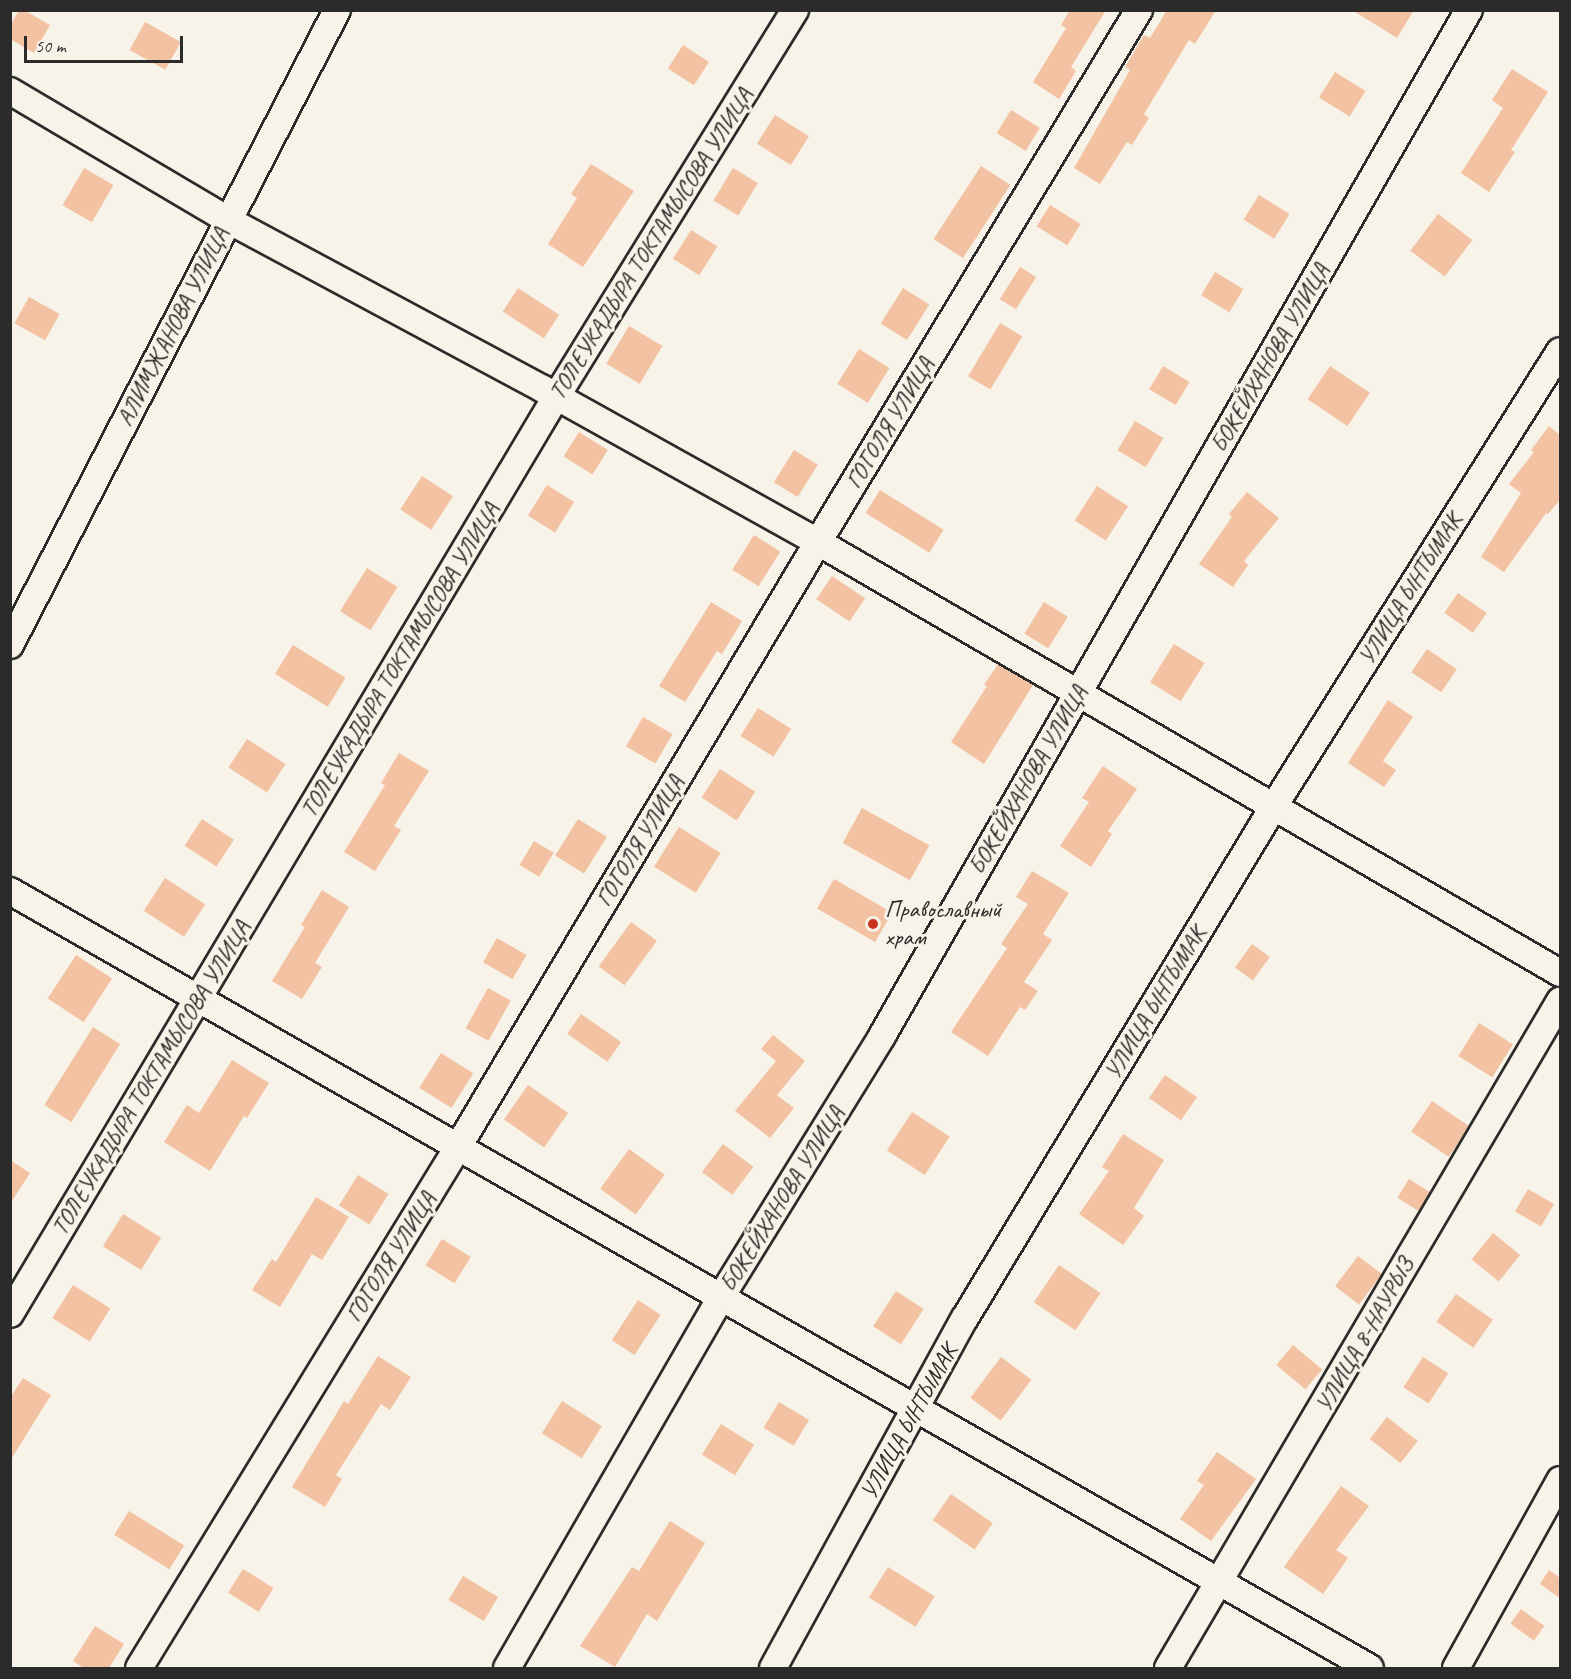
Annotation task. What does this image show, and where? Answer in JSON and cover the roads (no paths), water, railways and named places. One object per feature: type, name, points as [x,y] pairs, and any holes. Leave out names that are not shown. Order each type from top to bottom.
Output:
[{"type":"street","name":"АЛИМЖАНОВА УЛИЦА","points":[[10,645],[337,10]]},
{"type":"street","name":"ТОЛЕУКАДЫРА ТОКТАМЫСОВА УЛИЦА","points":[[10,1314],[556,397],[795,10]]},
{"type":"street","name":"ГОГОЛЯ УЛИЦА","points":[[139,1668],[458,1147],[818,542],[1139,10]]},
{"type":"street","name":"БОКЕЙХАНОВА УЛИЦА","points":[[507,1668],[721,1297],[882,1036],[1469,10]]},
{"type":"street","points":[[10,91],[228,220],[818,542],[1560,973]]},
{"type":"street","name":"УЛИЦА ЫНТЫМАК","points":[[773,1668],[965,1318],[1274,806],[1560,351]]},
{"type":"street","points":[[10,891],[1370,1668]]},
{"type":"street","name":"УЛИЦА 8-НАУРЫЗ","points":[[1168,1668],[1560,1001]]},
{"type":"street","points":[[1456,1668],[1560,1480]]},
{"type":"place","name":"Православный храм","points":[[873,924]]}]
